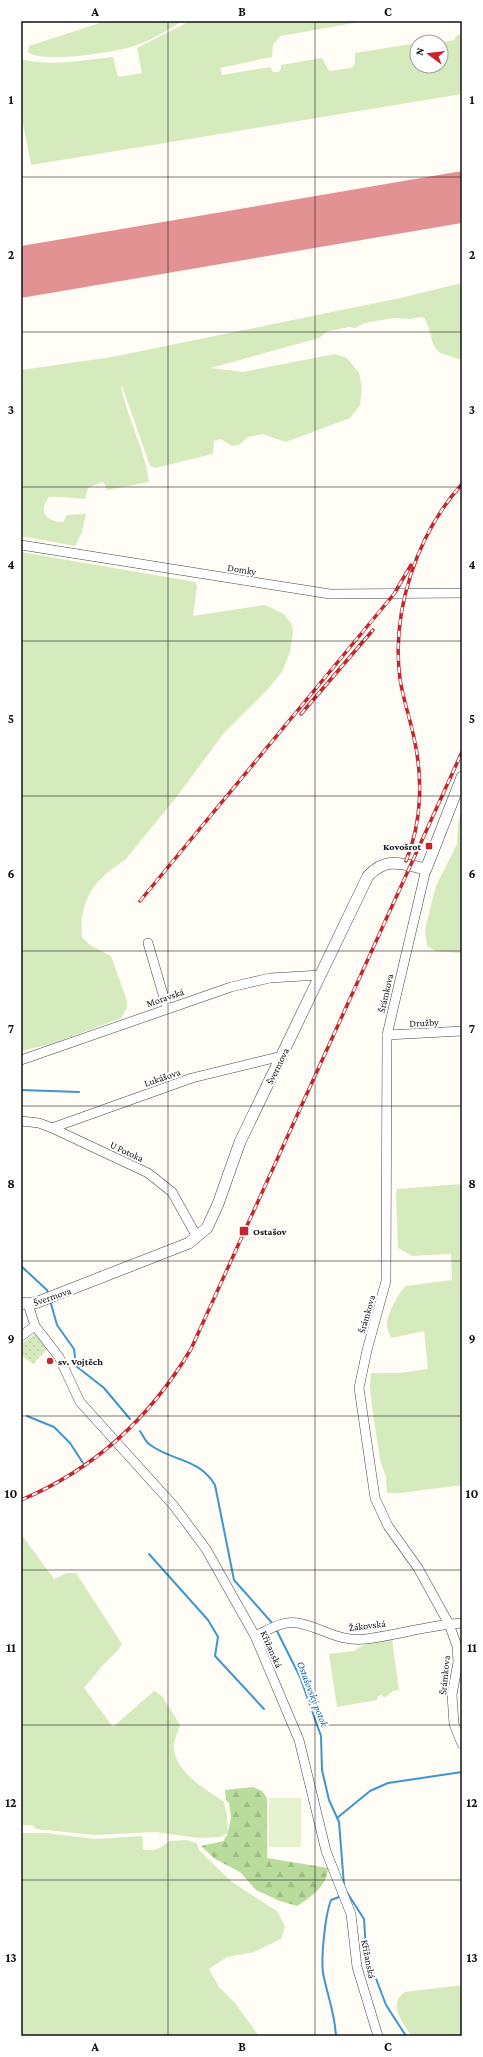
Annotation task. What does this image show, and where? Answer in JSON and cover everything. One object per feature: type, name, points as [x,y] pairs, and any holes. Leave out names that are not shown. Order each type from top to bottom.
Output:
[{"type":"street","name":"Domky","points":[[21,545],[330,594],[462,593]]},
{"type":"street","points":[[426,869],[462,777]]},
{"type":"street","name":"Švermova","points":[[25,1303],[50,1298],[162,1255],[189,1243],[207,1228],[240,1142],[368,876],[379,866],[396,862],[426,869]]},
{"type":"street","name":"Šrámkova","points":[[426,869],[387,1035],[386,1281],[367,1350],[359,1388],[375,1498],[388,1526],[418,1568],[449,1624],[457,1646],[458,1662],[452,1695],[454,1724],[462,1744]]},
{"type":"street","points":[[148,943],[167,1008]]},
{"type":"street","name":"Moravská","points":[[21,1060],[231,987],[270,978],[320,975]]},
{"type":"street","name":"Družby","points":[[387,1035],[462,1031]]},
{"type":"street","name":"Lukášova","points":[[52,1128],[192,1078],[282,1056]]},
{"type":"street","name":"U Potoka","points":[[21,1121],[39,1123],[52,1128],[148,1173],[172,1192],[197,1237]]},
{"type":"street","name":"Křižanská","points":[[25,1303],[35,1326],[59,1357],[80,1402],[161,1490],[206,1549],[255,1636],[299,1740],[326,1851],[351,1914],[357,1967],[378,2036]]},
{"type":"street","points":[[21,1336],[35,1326]]},
{"type":"street","name":"Žákovská","points":[[255,1636],[279,1625],[298,1623],[343,1639],[365,1639],[462,1623]]},
{"type":"green space","points":[[106,21],[183,21],[143,43],[114,51],[64,57],[48,57],[28,52],[29,46]]},
{"type":"green space","points":[[190,21],[365,21],[281,36],[273,44],[272,57],[220,68],[222,75],[270,67],[273,72],[278,72],[281,69],[281,65],[322,58],[329,71],[351,68],[355,64],[355,53],[409,44],[409,74],[449,74],[449,41],[454,40],[457,35],[462,34],[462,94],[31,165],[21,113],[21,59],[55,63],[113,57],[118,77],[142,73],[137,48]]},
{"type":"green space","points":[[462,283],[462,360],[443,354],[437,350],[423,317],[409,319],[393,318],[365,323],[355,328],[349,327],[328,331],[319,338],[211,368],[243,372],[335,354],[347,358],[359,373],[362,387],[360,405],[350,418],[286,442],[262,434],[248,437],[239,445],[232,446],[221,439],[214,441],[213,454],[155,468],[150,466],[121,386],[127,410],[144,458],[149,482],[107,490],[105,484],[102,482],[88,488],[85,499],[49,497],[44,507],[44,512],[48,518],[52,520],[63,522],[67,515],[86,514],[82,532],[75,546],[21,536],[21,370],[112,357],[400,298]]},
{"type":"green space","points":[[21,552],[195,582],[197,586],[193,616],[264,605],[285,615],[292,625],[293,632],[290,652],[282,672],[267,690],[224,733],[175,799],[125,860],[114,867],[97,883],[86,901],[83,912],[82,937],[90,945],[111,956],[127,1001],[127,1008],[121,1018],[54,1043],[21,1051]]},
{"type":"green space","points":[[462,808],[462,953],[435,951],[427,946],[425,930],[437,884],[457,844],[458,824]]},
{"type":"green space","points":[[462,1184],[462,1485],[400,1493],[387,1493],[386,1477],[380,1460],[372,1407],[370,1387],[371,1373],[399,1373],[428,1369],[424,1331],[391,1338],[387,1326],[388,1318],[397,1297],[406,1286],[452,1280],[451,1254],[412,1256],[398,1248],[397,1189]]},
{"type":"green space","points":[[35,1334],[47,1349],[33,1364],[21,1355],[21,1344]]},
{"type":"green space","points":[[21,1534],[54,1579],[67,1573],[76,1573],[122,1644],[84,1688],[113,1727],[154,1691],[162,1696],[180,1725],[174,1746],[176,1758],[186,1773],[193,1780],[224,1802],[227,1815],[228,1833],[220,1837],[199,1838],[155,1832],[94,1835],[36,1829],[32,1825],[21,1825]]},
{"type":"green space","points":[[392,1639],[399,1690],[393,1691],[384,1698],[382,1695],[378,1696],[377,1700],[337,1707],[329,1654],[354,1651],[363,1645]]},
{"type":"green space","points":[[253,1787],[262,1791],[267,1798],[267,1858],[328,1868],[322,1885],[313,1895],[297,1906],[280,1901],[256,1890],[240,1872],[215,1859],[201,1846],[224,1841],[225,1837],[227,1836],[231,1818],[225,1790]]},
{"type":"green space","points":[[269,1798],[301,1798],[301,1847],[269,1847]]},
{"type":"green space","points":[[21,1833],[46,1833],[96,1839],[142,1836],[143,1849],[146,1850],[154,1850],[169,1841],[187,1840],[197,1843],[199,1850],[232,1882],[278,1912],[285,1927],[281,1939],[254,1952],[227,1957],[209,1969],[219,1987],[235,2003],[259,2036],[21,2036]]},
{"type":"green space","points":[[462,1985],[462,2036],[411,2036],[398,2014],[397,2008],[397,2002],[405,1992]]},
{"type":"waterway","points":[[21,1090],[79,1092]]},
{"type":"waterway","name":"Ostašovský potok","points":[[21,1266],[47,1290],[48,1294]]},
{"type":"waterway","name":"Ostašovský potok","points":[[50,1300],[57,1325],[74,1349],[76,1366],[104,1388],[130,1419]]},
{"type":"waterway","points":[[27,1416],[54,1427],[70,1443],[83,1463]]},
{"type":"waterway","name":"Ostašovský potok","points":[[140,1431],[149,1444],[158,1450],[193,1464],[201,1469],[215,1485],[234,1580],[273,1624]]},
{"type":"waterway","points":[[149,1554],[208,1620],[218,1637],[215,1656],[264,1709]]},
{"type":"waterway","name":"Ostašovský potok","points":[[277,1631],[300,1677],[321,1736],[322,1770],[329,1800],[339,1822],[344,1885]]},
{"type":"waterway","points":[[337,1818],[370,1791],[388,1783],[462,1772]]},
{"type":"waterway","name":"Ostašovský potok","points":[[346,1891],[364,1919],[367,1964],[375,1976],[386,2005],[406,2036]]},
{"type":"waterway","points":[[336,2036],[333,2012],[323,1973],[323,1957],[325,1925],[329,1907],[331,1900],[339,1897]]},
{"type":"runway","points":[[21,272],[462,197]]},
{"type":"railway","points":[[406,861],[418,815],[420,784],[417,753],[400,679],[398,653],[400,627],[404,601],[420,550],[432,526],[446,504],[462,484]]},
{"type":"railway","points":[[140,901],[394,594],[411,565]]},
{"type":"railway","points":[[301,714],[373,630]]},
{"type":"railway","points":[[21,1500],[73,1473],[118,1439],[139,1419],[158,1397],[191,1349],[462,752]]},
{"type":"place","name":"Kovošrot","points":[[429,846]]},
{"type":"place","name":"Ostašov","points":[[244,1231]]},
{"type":"place","name":"sv. Vojtěch","points":[[50,1361]]}]
